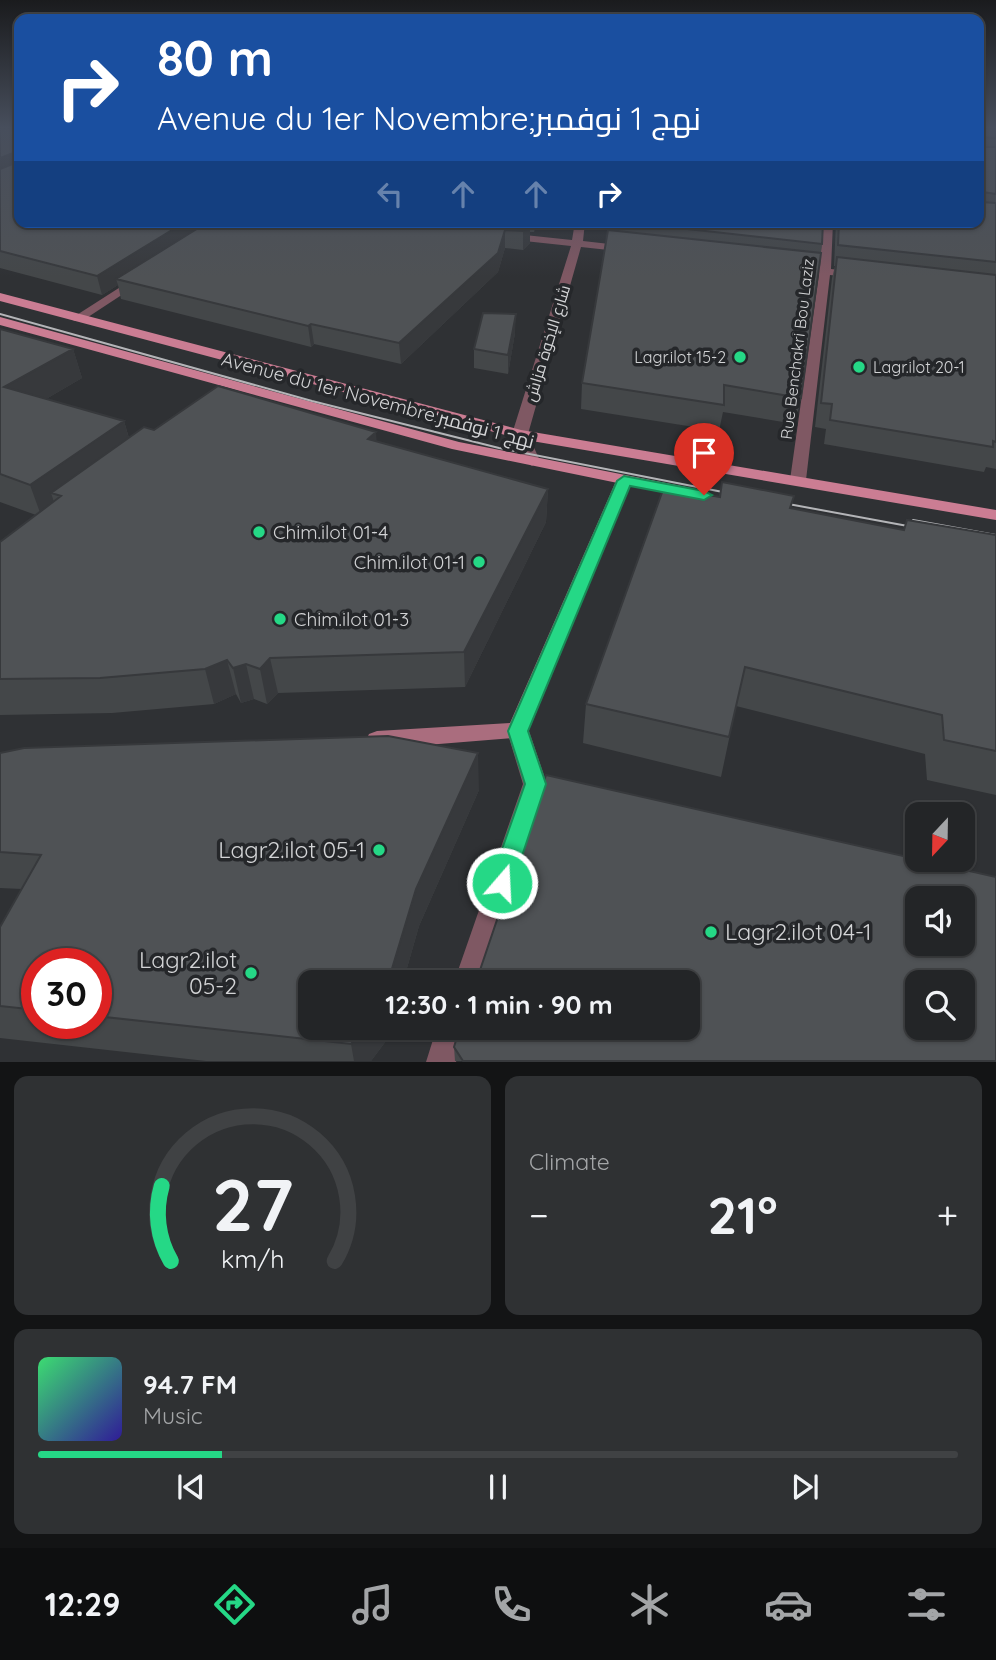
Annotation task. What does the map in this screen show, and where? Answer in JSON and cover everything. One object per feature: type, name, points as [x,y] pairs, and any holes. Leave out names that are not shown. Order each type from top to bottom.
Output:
[{"type":"main road","name":"Avenue du 1er Novembre;نهج 1 نوفمبر","points":[[0,297],[520,434],[996,515]]},
{"type":"main road","name":"Avenue du 1er Novembre;نهج 1 نوفمبر","points":[[0,321],[457,446],[707,496]]},
{"type":"street","name":"شارع الإخوة مزاش","points":[[520,434],[579,228]]},
{"type":"street","name":"Rue Benchakri Bou Laziz","points":[[798,480],[825,271],[828,228]]},
{"type":"street","points":[[489,234],[643,251]]},
{"type":"street","points":[[786,267],[864,276]]},
{"type":"street","points":[[78,318],[150,272]]},
{"type":"street","points":[[219,400],[239,385]]},
{"type":"street","points":[[520,434],[531,461]]},
{"type":"street","points":[[472,970],[536,784],[518,731],[624,481]]},
{"type":"street","points":[[354,741],[518,731]]},
{"type":"street","points":[[536,784],[563,791]]},
{"type":"street","points":[[441,1062],[448,1040]]},
{"type":"building","points":[[0,178],[14,178],[14,228],[175,228],[97,276],[0,251]]},
{"type":"building","points":[[984,178],[996,178],[996,194],[984,192]]},
{"type":"building","points":[[984,202],[996,203],[996,262],[838,245],[839,228],[984,228]]},
{"type":"building","points":[[198,228],[526,228],[523,231],[505,230],[498,253],[399,343],[311,324],[308,326],[116,279]]},
{"type":"building","points":[[678,228],[823,228],[822,244]]},
{"type":"building","points":[[608,230],[821,253],[801,398],[724,385],[724,405],[582,383]]},
{"type":"building","points":[[837,257],[996,275],[996,442],[993,441],[993,447],[830,420],[832,404],[821,403]]},
{"type":"building","points":[[483,313],[516,314],[508,355],[474,349]]},
{"type":"building","points":[[0,329],[73,349],[4,387],[124,421],[30,485],[0,474]]},
{"type":"building","points":[[218,386],[376,432],[368,439],[548,489],[464,652],[270,658],[260,669],[246,664],[233,668],[227,660],[205,669],[100,678],[0,679],[0,542],[61,496],[51,493],[144,427],[154,430]]},
{"type":"building","points":[[722,482],[794,496],[790,508],[904,530],[907,520],[996,535],[996,751],[944,740],[942,715],[745,667],[729,737],[586,704],[664,487],[720,497]]},
{"type":"building","points":[[388,736],[478,753],[416,889],[392,970],[298,970],[298,1038],[112,1018],[112,948],[21,948],[21,1008],[0,1006],[0,927],[41,855],[0,852],[0,753],[24,748]]},
{"type":"building","name":"Lagr2.ilot 04-1","points":[[546,775],[905,856],[905,872],[974,872],[996,877],[996,1061],[463,1061],[454,1047],[456,1040],[700,1040],[700,970],[480,970]]},
{"type":"building","points":[[315,1040],[354,1040],[351,1044]]},
{"type":"tram line","points":[[0,314],[312,401],[499,448],[738,495]]},
{"type":"tram line","points":[[772,501],[924,529]]},
{"type":"tram line","points":[[913,520],[996,535]]},
{"type":"place","name":"Lagr.ilot 15-2","points":[[740,357]]},
{"type":"place","name":"Lagr.ilot 20-1","points":[[859,367]]},
{"type":"place","name":"Chim.ilot 01-4","points":[[259,532]]},
{"type":"place","name":"Chim.ilot 01-1","points":[[479,562]]},
{"type":"place","name":"Chim.ilot 01-3","points":[[280,619]]},
{"type":"place","name":"Lagr2.ilot 05-1","points":[[379,850]]},
{"type":"place","name":"Lagr2.ilot 04-1","points":[[711,932]]},
{"type":"place","name":"Lagr2.ilot 05-2","points":[[251,973]]},
{"type":"route","points":[[502,883],[536,784],[518,731],[624,481],[704,495]]}]
